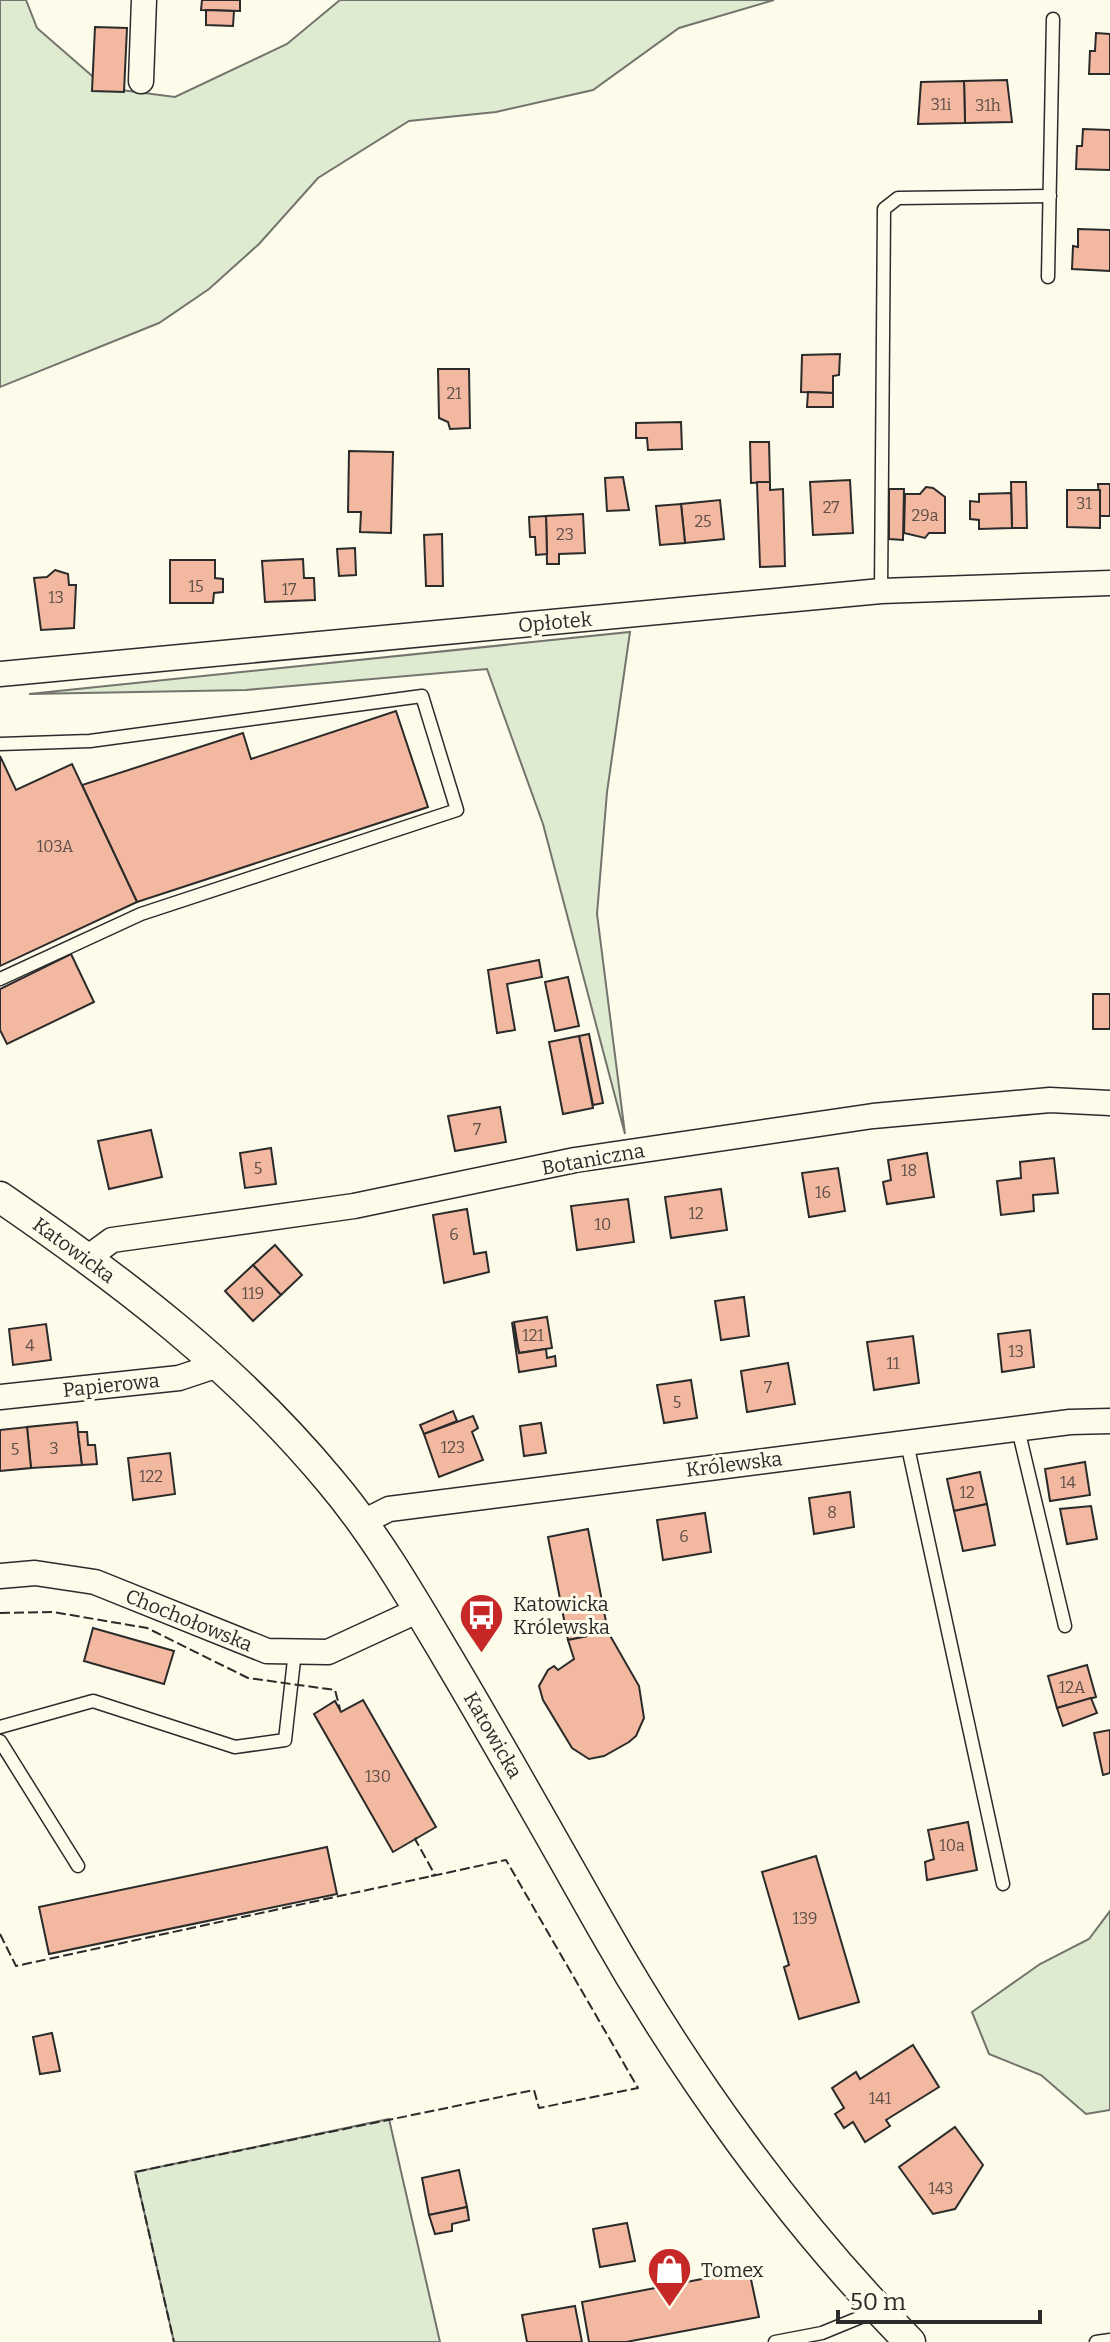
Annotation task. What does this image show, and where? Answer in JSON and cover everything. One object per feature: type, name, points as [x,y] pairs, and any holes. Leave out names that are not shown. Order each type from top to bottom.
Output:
[{"type":"street","points":[[141,81],[144,0]]},
{"type":"street","name":"Opłotek","points":[[0,674],[881,591],[1110,583]]},
{"type":"street","name":"Botaniczna","points":[[86,1259],[112,1240],[354,1206],[591,1158],[873,1116],[1050,1100],[1110,1103]]},
{"type":"street","name":"Katowicka","points":[[6,1208],[86,1259],[221,1364],[264,1404],[333,1484],[419,1610],[604,1930],[687,2063],[785,2198],[878,2310],[910,2342]]},
{"type":"street","name":"Papierowa","points":[[0,1397],[179,1378],[221,1364]]},
{"type":"street","name":"Królewska","points":[[361,1523],[389,1509],[1018,1429],[1110,1421]]},
{"type":"street","name":"Chochołowska","points":[[0,1576],[35,1573],[95,1582],[267,1651],[328,1652],[419,1610]]},
{"type":"lane","points":[[1048,277],[1053,19]]},
{"type":"lane","points":[[881,591],[884,209],[898,198],[1050,196]]},
{"type":"lane","points":[[0,744],[90,741],[422,696],[457,810],[141,914],[0,979]]},
{"type":"lane","points":[[1018,1429],[1065,1626]]},
{"type":"lane","points":[[907,1443],[1003,1884]]},
{"type":"lane","points":[[0,1727],[93,1701],[235,1747],[285,1740],[295,1651]]},
{"type":"lane","points":[[0,1741],[78,1866]]},
{"type":"lane","points":[[775,2342],[822,2333],[878,2310]]},
{"type":"lane","points":[[1096,2342],[1110,2340]]},
{"type":"green space","points":[[0,0],[26,0],[37,28],[106,88],[175,97],[287,44],[340,0],[774,0],[679,28],[593,90],[496,112],[409,121],[318,178],[259,244],[209,289],[159,323],[0,387]]},
{"type":"green space","points":[[630,632],[607,792],[597,914],[625,1134],[543,824],[487,669],[246,690],[29,694]]},
{"type":"green space","points":[[1110,1911],[1110,2110],[1086,2114],[1041,2075],[989,2054],[972,2012],[1040,1964],[1089,1939]]},
{"type":"green space","points":[[389,2119],[440,2342],[174,2342],[135,2172]]},
{"type":"building","points":[[202,0],[240,0],[240,11],[201,10]]},
{"type":"building","points":[[206,10],[234,11],[233,26],[206,25]]},
{"type":"building","points":[[95,27],[127,28],[124,92],[92,91]]},
{"type":"building","points":[[1096,33],[1110,34],[1110,74],[1089,74],[1090,51],[1095,51]]},
{"type":"building","points":[[1007,80],[1012,122],[965,123],[964,81]]},
{"type":"building","points":[[964,81],[965,123],[918,124],[921,82]]},
{"type":"building","points":[[1083,129],[1110,130],[1110,170],[1076,169],[1077,146],[1082,146]]},
{"type":"building","points":[[1078,229],[1110,230],[1110,271],[1072,269],[1073,246],[1078,247]]},
{"type":"building","points":[[840,354],[839,375],[833,376],[833,393],[801,392],[802,355]]},
{"type":"building","points":[[438,369],[469,369],[470,428],[450,429],[448,422],[439,418]]},
{"type":"building","points":[[808,392],[833,393],[833,407],[807,407]]},
{"type":"building","points":[[681,422],[682,449],[648,450],[647,438],[636,438],[636,423]]},
{"type":"building","points":[[750,442],[769,442],[770,482],[751,483]]},
{"type":"building","points":[[349,451],[393,452],[391,533],[360,532],[361,512],[348,512]]},
{"type":"building","points":[[623,477],[629,510],[607,511],[605,478]]},
{"type":"building","points":[[850,480],[853,533],[813,535],[810,482]]},
{"type":"building","points":[[757,482],[770,482],[770,490],[783,489],[785,566],[760,567]]},
{"type":"building","points":[[1011,482],[1026,482],[1027,528],[1012,528]]},
{"type":"building","points":[[1098,484],[1110,484],[1110,516],[1100,516]]},
{"type":"building","points":[[926,487],[945,497],[945,533],[929,533],[925,538],[904,533],[905,494],[920,494]]},
{"type":"building","points":[[889,489],[904,489],[903,540],[889,539]]},
{"type":"building","points":[[1067,490],[1100,490],[1100,528],[1067,527]]},
{"type":"building","points":[[1011,493],[1012,528],[979,529],[979,520],[970,519],[970,501],[979,502],[979,494]]},
{"type":"building","points":[[720,500],[724,539],[685,543],[681,504]]},
{"type":"building","points":[[681,504],[685,543],[660,545],[656,506]]},
{"type":"building","points":[[583,514],[585,553],[559,554],[559,564],[547,564],[546,516]]},
{"type":"building","points":[[546,516],[547,554],[536,555],[535,537],[530,537],[529,517]]},
{"type":"building","points":[[442,534],[443,586],[426,586],[424,535]]},
{"type":"building","points":[[355,548],[356,575],[339,576],[337,549]]},
{"type":"building","points":[[303,559],[304,578],[314,578],[315,600],[265,602],[262,561]]},
{"type":"building","points":[[170,560],[215,560],[215,578],[223,579],[223,592],[214,593],[213,603],[170,603]]},
{"type":"building","points":[[55,570],[68,574],[69,585],[76,585],[74,628],[41,630],[34,578],[47,577]]},
{"type":"building","points":[[396,711],[428,807],[137,902],[82,785],[243,733],[251,759]]},
{"type":"building","points":[[0,756],[16,790],[72,764],[137,902],[0,966]]},
{"type":"building","points":[[71,954],[94,1002],[7,1044],[0,1030],[0,989]]},
{"type":"building","points":[[539,960],[542,977],[507,984],[515,1030],[497,1033],[488,970]]},
{"type":"building","points":[[568,977],[579,1026],[555,1031],[545,982]]},
{"type":"building","points":[[1093,994],[1110,994],[1110,1029],[1093,1029]]},
{"type":"building","points":[[589,1034],[603,1103],[593,1105],[579,1036]]},
{"type":"building","points":[[579,1036],[593,1108],[563,1114],[549,1042]]},
{"type":"building","points":[[500,1107],[506,1142],[455,1151],[448,1116]]},
{"type":"building","points":[[151,1130],[162,1177],[109,1189],[98,1141]]},
{"type":"building","points":[[271,1148],[276,1184],[245,1188],[240,1153]]},
{"type":"building","points":[[927,1153],[934,1197],[887,1204],[883,1182],[891,1180],[888,1160]]},
{"type":"building","points":[[1054,1158],[1058,1193],[1033,1195],[1034,1211],[1001,1215],[997,1181],[1021,1178],[1020,1162]]},
{"type":"building","points":[[838,1168],[845,1211],[809,1217],[802,1173]]},
{"type":"building","points":[[721,1189],[727,1230],[671,1238],[665,1197]]},
{"type":"building","points":[[628,1199],[634,1242],[577,1250],[571,1206]]},
{"type":"building","points":[[467,1209],[474,1254],[486,1252],[489,1272],[444,1283],[433,1215]]},
{"type":"building","points":[[275,1245],[302,1275],[281,1295],[253,1265]]},
{"type":"building","points":[[253,1265],[281,1295],[253,1321],[225,1291]]},
{"type":"building","points":[[744,1297],[749,1336],[721,1340],[715,1301]]},
{"type":"building","points":[[547,1317],[552,1348],[519,1353],[514,1322]]},
{"type":"building","points":[[512,1322],[519,1353],[546,1349],[547,1358],[555,1356],[556,1366],[519,1372]]},
{"type":"building","points":[[46,1324],[51,1360],[13,1365],[9,1329]]},
{"type":"building","points":[[1030,1330],[1034,1367],[1002,1372],[998,1334]]},
{"type":"building","points":[[913,1336],[919,1383],[874,1390],[867,1342]]},
{"type":"building","points":[[788,1363],[795,1404],[747,1412],[741,1371]]},
{"type":"building","points":[[691,1380],[697,1418],[664,1423],[657,1385]]},
{"type":"building","points":[[453,1411],[457,1421],[424,1434],[420,1425]]},
{"type":"building","points":[[473,1416],[478,1428],[472,1432],[483,1460],[439,1477],[424,1434]]},
{"type":"building","points":[[77,1422],[82,1465],[31,1468],[27,1427]]},
{"type":"building","points":[[541,1423],[546,1453],[524,1456],[520,1426]]},
{"type":"building","points":[[27,1427],[31,1468],[0,1471],[0,1430]]},
{"type":"building","points":[[78,1432],[87,1432],[88,1445],[95,1445],[97,1464],[82,1465]]},
{"type":"building","points":[[170,1453],[175,1494],[133,1500],[128,1458]]},
{"type":"building","points":[[1085,1462],[1090,1495],[1050,1501],[1045,1469]]},
{"type":"building","points":[[980,1472],[987,1504],[954,1511],[947,1479]]},
{"type":"building","points":[[850,1492],[854,1527],[814,1534],[809,1498]]},
{"type":"building","points":[[987,1504],[995,1545],[963,1551],[954,1511]]},
{"type":"building","points":[[1091,1506],[1097,1539],[1067,1544],[1060,1509]]},
{"type":"building","points":[[705,1513],[711,1552],[663,1560],[657,1520]]},
{"type":"building","points":[[588,1529],[608,1632],[568,1640],[548,1537]]},
{"type":"building","points":[[93,1628],[174,1651],[164,1684],[84,1661]]},
{"type":"building","points":[[608,1632],[639,1686],[644,1718],[636,1736],[629,1742],[604,1756],[589,1759],[572,1748],[543,1700],[539,1686],[548,1670],[554,1666],[558,1670],[574,1659],[568,1640]]},
{"type":"building","points":[[1087,1665],[1096,1697],[1057,1708],[1048,1676]]},
{"type":"building","points":[[1091,1698],[1097,1713],[1063,1726],[1057,1708]]},
{"type":"building","points":[[363,1700],[436,1827],[393,1852],[314,1714],[335,1701],[341,1712]]},
{"type":"building","points":[[1110,1730],[1110,1773],[1103,1775],[1094,1733]]},
{"type":"building","points":[[968,1822],[977,1870],[927,1880],[925,1862],[934,1859],[928,1830]]},
{"type":"building","points":[[327,1847],[337,1894],[49,1954],[39,1907]]},
{"type":"building","points":[[816,1856],[859,2002],[799,2019],[784,1967],[789,1965],[762,1872]]},
{"type":"building","points":[[52,2033],[60,2071],[40,2074],[33,2037]]},
{"type":"building","points":[[913,2045],[939,2087],[886,2120],[890,2126],[865,2142],[853,2122],[844,2128],[835,2114],[844,2108],[832,2088],[856,2072],[860,2079]]},
{"type":"building","points":[[955,2127],[983,2165],[955,2209],[933,2214],[899,2167]]},
{"type":"building","points":[[459,2170],[467,2207],[429,2215],[422,2178]]},
{"type":"building","points":[[467,2207],[469,2220],[452,2224],[452,2231],[435,2234],[429,2215]]},
{"type":"building","points":[[627,2223],[635,2261],[600,2267],[593,2229]]},
{"type":"building","name":"Tomex","points":[[749,2270],[759,2317],[626,2342],[589,2342],[582,2302]]},
{"type":"building","points":[[575,2306],[582,2342],[527,2342],[522,2315]]},
{"type":"fence","points":[[0,1613],[53,1612],[147,1628],[248,1678],[335,1690],[340,1709]]},
{"type":"fence","points":[[417,1838],[435,1875],[431,1876]]},
{"type":"fence","points":[[0,1934],[16,1966],[506,1860],[638,2088],[539,2108],[534,2090],[135,2172],[174,2342]]},
{"type":"place","name":"Katowicka Królewska","points":[[482,1655]]},
{"type":"place","name":"Tomex","points":[[670,2309]]}]
